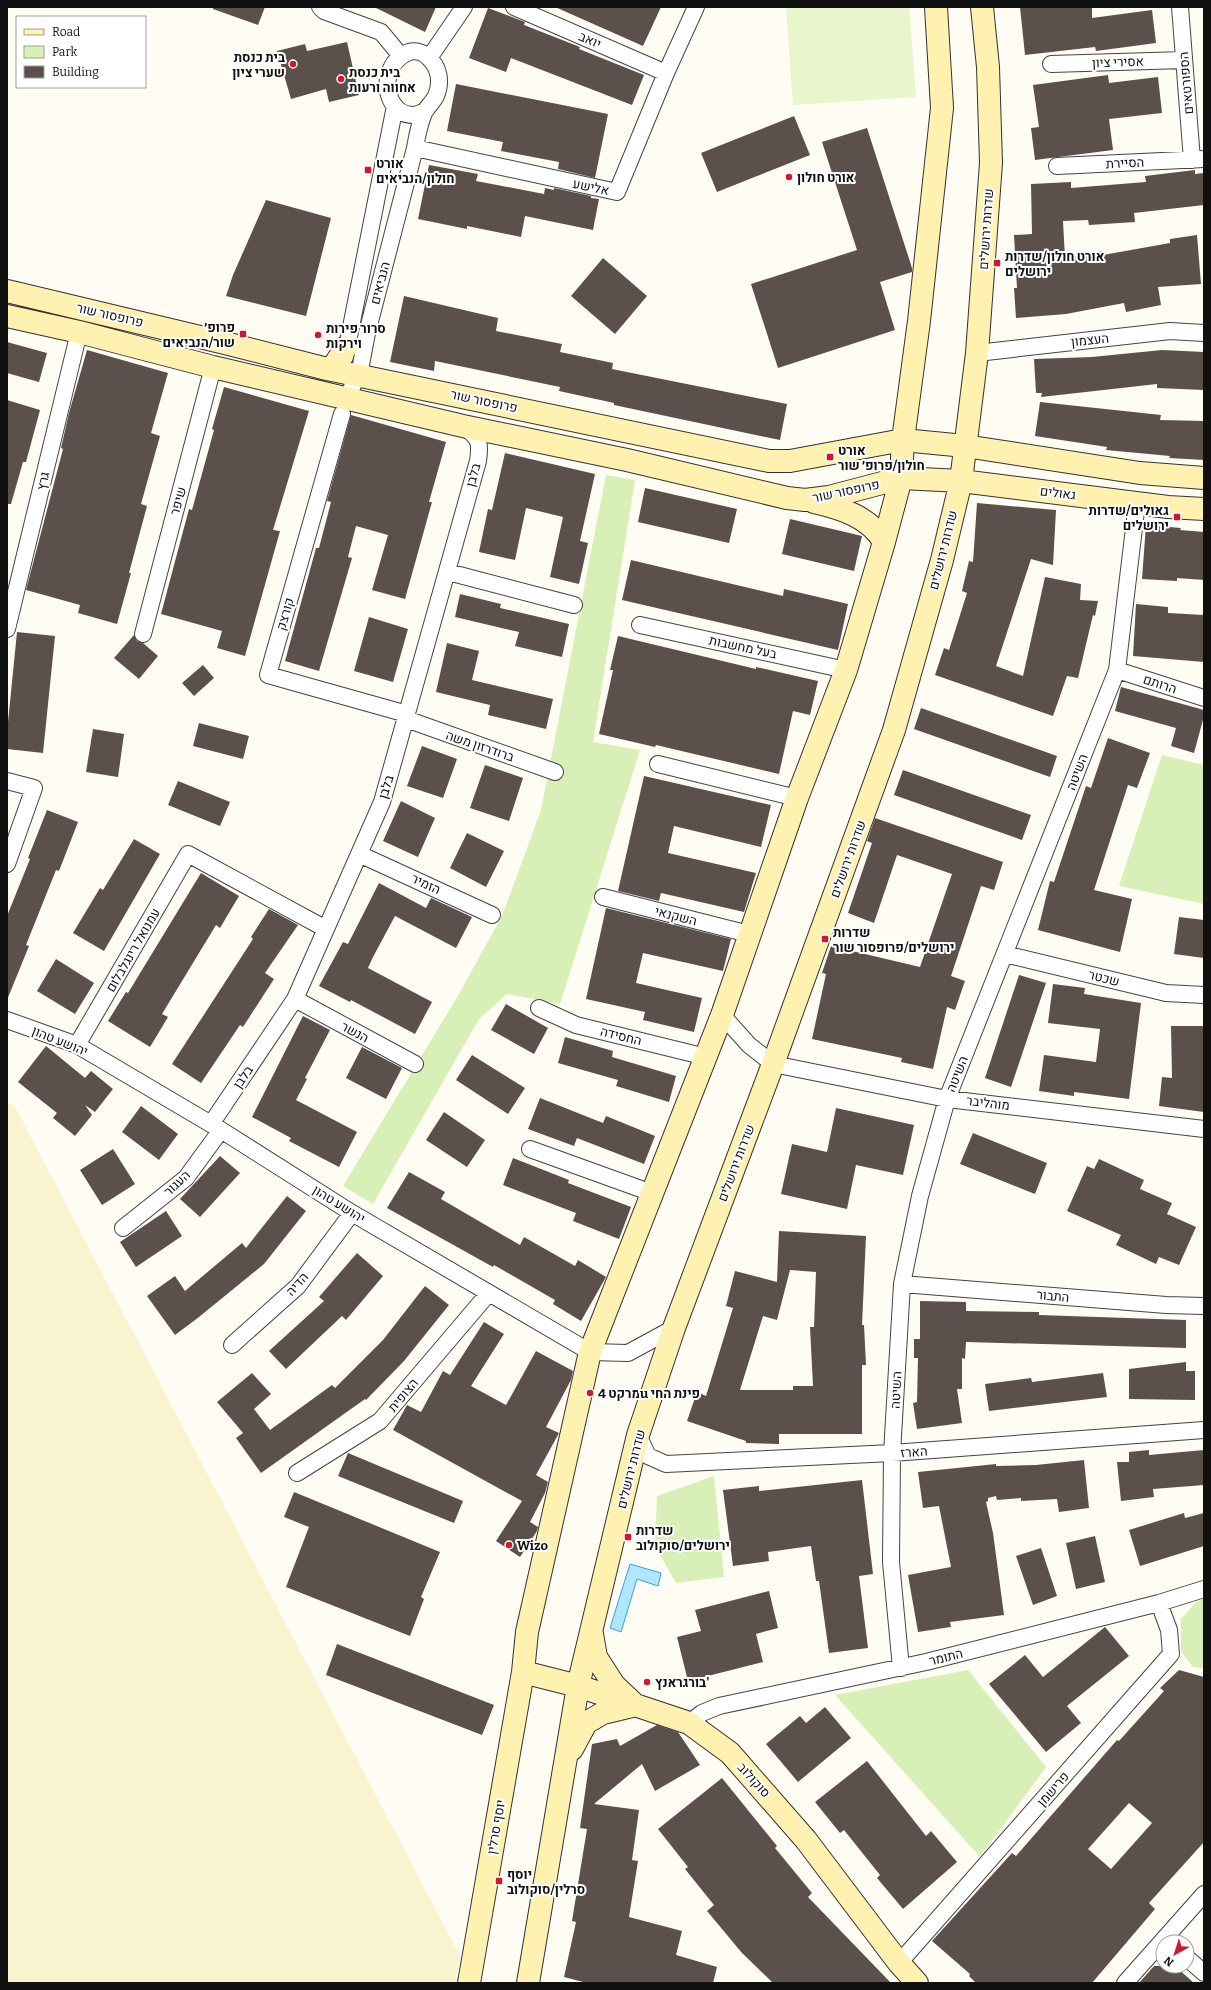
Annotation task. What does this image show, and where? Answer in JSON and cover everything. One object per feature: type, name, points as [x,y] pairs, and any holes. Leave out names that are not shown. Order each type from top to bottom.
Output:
[{"type":"main road","points":[[523,1672],[527,1632],[590,1352],[722,1015],[797,798],[846,670],[884,542],[901,478],[903,440],[919,322],[942,108],[936,7]]},
{"type":"main road","name":"שדרות ירושלים","points":[[578,1686],[638,1435],[674,1328],[774,1064],[894,730],[942,560],[961,481],[977,353],[991,163],[988,67],[982,7]]},
{"type":"main road","name":"פרופסור שור","points":[[7,291],[343,372],[769,461],[790,461],[903,440],[965,446]]},
{"type":"main road","name":"פרופסור שור","points":[[7,316],[79,332],[214,367],[344,406],[463,426],[628,460],[787,498],[805,500],[829,497],[901,478],[961,481]]},
{"type":"main road","points":[[343,372],[333,367],[346,347]]},
{"type":"main road","points":[[965,446],[1140,473],[1204,478]]},
{"type":"main road","name":"גאולים","points":[[961,481],[1204,510]]},
{"type":"main road","points":[[805,500],[832,506],[856,515],[880,534],[884,542]]},
{"type":"main road","points":[[592,1629],[596,1657],[614,1685],[636,1705]]},
{"type":"main road","name":"סוקולוב","points":[[523,1672],[578,1686],[689,1723],[730,1753],[806,1840],[899,1963],[917,1983]]},
{"type":"main road","name":"יוסף סרלין","points":[[469,1983],[523,1672]]},
{"type":"main road","points":[[528,1983],[578,1686]]},
{"type":"main road","points":[[564,1762],[586,1723],[603,1713],[636,1705]]},
{"type":"street","points":[[320,7],[324,11],[381,32],[401,56]]},
{"type":"street","points":[[429,58],[464,7]]},
{"type":"street","name":"יואב","points":[[514,7],[666,73]]},
{"type":"street","name":"אלישע","points":[[415,148],[617,192],[666,73],[696,7]]},
{"type":"street","name":"הספורטאים","points":[[1180,7],[1184,60],[1198,159]]},
{"type":"street","points":[[413,51],[425,54],[429,58],[435,64],[438,73],[439,85],[436,96],[425,111],[414,115],[405,113],[395,106],[388,94],[387,85],[394,63],[401,56],[413,51]]},
{"type":"street","name":"אסירי ציון","points":[[1051,64],[1184,60]]},
{"type":"street","name":"הנביאים","points":[[346,347],[395,106]]},
{"type":"street","name":"הנביאים","points":[[344,406],[343,372],[367,333],[415,148],[418,128],[425,111]]},
{"type":"street","name":"הסיירת","points":[[1057,166],[1198,159]]},
{"type":"street","name":"העצמון","points":[[977,353],[1170,331],[1204,333]]},
{"type":"street","name":"גרץ","points":[[7,629],[79,332]]},
{"type":"street","name":"שיפר","points":[[143,634],[214,367]]},
{"type":"street","name":"קורצק","points":[[344,406],[268,675],[407,717]]},
{"type":"street","name":"בלבן","points":[[216,1127],[295,999],[382,802],[448,572],[480,446],[474,434],[463,426]]},
{"type":"street","name":"השיטה","points":[[901,1668],[891,1562],[892,1453],[902,1284],[920,1196],[947,1098],[1117,670],[1137,503]]},
{"type":"street","points":[[448,572],[574,605]]},
{"type":"street","name":"בעל מחשבות","points":[[640,625],[846,670]]},
{"type":"street","name":"הרותם","points":[[1117,670],[1204,698]]},
{"type":"street","name":"ברודרזון משה","points":[[407,717],[555,772]]},
{"type":"street","points":[[658,764],[797,798]]},
{"type":"street","points":[[7,781],[34,788],[7,864]]},
{"type":"street","name":"עמנואל רינגלבלום","points":[[78,1045],[188,854],[326,928]]},
{"type":"street","name":"הזמיר","points":[[359,854],[492,915]]},
{"type":"street","name":"השקנאי","points":[[603,897],[749,934]]},
{"type":"street","name":"שכטר","points":[[1005,954],[1166,993],[1204,995]]},
{"type":"street","name":"הנשר","points":[[295,999],[415,1064]]},
{"type":"street","name":"החסידה","points":[[540,1008],[576,1025],[706,1057]]},
{"type":"street","name":"מוהליבר","points":[[722,1015],[749,1045],[774,1064],[947,1098],[1204,1129]]},
{"type":"street","name":"יהושע טהון","points":[[7,1020],[78,1045],[216,1127],[352,1212],[488,1294],[590,1352],[628,1353],[674,1328]]},
{"type":"street","name":"העגור","points":[[123,1228],[186,1178],[216,1127]]},
{"type":"street","points":[[530,1149],[652,1193]]},
{"type":"street","name":"הדיה","points":[[232,1345],[298,1286],[352,1212]]},
{"type":"street","name":"התבור","points":[[902,1284],[1166,1305],[1204,1306]]},
{"type":"street","name":"הצופית","points":[[297,1473],[380,1421],[488,1294]]},
{"type":"street","name":"הארז","points":[[638,1435],[648,1456],[666,1464],[892,1453],[1204,1430]]},
{"type":"street","name":"התומר","points":[[689,1723],[702,1713],[719,1706],[901,1668],[1159,1603],[1204,1589]]},
{"type":"street","name":"פרישמן","points":[[899,1963],[1171,1654],[1169,1630],[1159,1603]]},
{"type":"street","points":[[1171,1934],[1204,1894]]},
{"type":"street","points":[[1125,1983],[1155,1952]]},
{"type":"street","points":[[1195,1965],[1204,1973]]},
{"type":"shaded area","points":[[7,1104],[14,1105],[460,1956],[456,1983],[7,1983]]},
{"type":"green space","points":[[786,7],[909,7],[916,97],[793,105]]},
{"type":"green space","points":[[606,475],[635,480],[593,742],[640,750],[560,1004],[507,994],[479,1019],[373,1204],[343,1186],[456,999],[502,916],[541,810]]},
{"type":"green space","points":[[1162,755],[1204,765],[1204,904],[1119,886]]},
{"type":"green space","points":[[714,1476],[724,1577],[676,1583],[655,1546],[657,1496]]},
{"type":"green space","points":[[1204,1599],[1204,1668],[1193,1667],[1181,1652],[1181,1619],[1197,1601]]},
{"type":"green space","points":[[968,1670],[1046,1767],[980,1857],[835,1695]]},
{"type":"water","points":[[630,1564],[661,1573],[658,1586],[637,1579],[621,1632],[610,1628]]},
{"type":"building","points":[[213,7],[265,7],[258,25],[213,9]]},
{"type":"building","points":[[374,7],[436,7],[425,32]]},
{"type":"building","points":[[555,7],[661,7],[643,46]]},
{"type":"building","points":[[1020,7],[1092,7],[1092,18],[1152,10],[1156,43],[1096,51],[1095,47],[1025,55]]},
{"type":"building","points":[[488,8],[525,22],[524,25],[580,47],[579,49],[644,75],[632,105],[511,58],[506,72],[469,58]]},
{"type":"building","points":[[347,42],[359,95],[329,102],[326,89],[291,99],[277,51],[305,44],[307,51]]},
{"type":"building","points":[[1108,75],[1109,83],[1158,77],[1162,113],[1109,119],[1113,150],[1035,160],[1031,128],[1039,127],[1033,85]]},
{"type":"building","points":[[456,84],[608,114],[595,178],[558,169],[559,162],[501,151],[503,142],[447,131]]},
{"type":"building","points":[[794,116],[810,155],[717,192],[701,153]]},
{"type":"building","points":[[867,128],[912,268],[912,272],[880,282],[895,330],[778,368],[751,284],[857,250],[822,142]]},
{"type":"building","points":[[429,165],[478,174],[476,181],[544,194],[545,188],[554,190],[554,188],[599,199],[593,230],[525,216],[521,237],[467,226],[467,229],[418,219]]},
{"type":"building","points":[[1195,170],[1195,174],[1204,173],[1204,205],[1134,213],[1135,222],[1089,225],[1088,220],[1063,221],[1065,258],[1102,251],[1103,255],[1170,243],[1170,239],[1197,235],[1201,284],[1158,287],[1161,305],[1126,312],[1124,303],[1066,314],[1016,318],[1014,288],[1017,288],[1014,235],[1032,234],[1031,184],[1071,182],[1071,188],[1146,182],[1145,176]]},
{"type":"building","points":[[266,200],[331,218],[306,316],[226,296],[233,275]]},
{"type":"building","points":[[603,258],[647,296],[615,334],[571,296]]},
{"type":"building","points":[[404,296],[498,318],[496,331],[562,344],[560,352],[613,363],[612,369],[787,404],[780,440],[614,405],[614,403],[559,391],[560,387],[435,361],[434,371],[390,362]]},
{"type":"building","points":[[7,342],[47,353],[39,382],[7,373]]},
{"type":"building","points":[[87,350],[168,373],[151,433],[160,436],[141,504],[147,506],[117,624],[78,613],[80,605],[26,590],[63,449],[61,448],[69,413]]},
{"type":"building","points":[[1162,350],[1204,352],[1204,390],[1157,388],[1157,384],[1041,397],[1042,393],[1036,393],[1034,359],[1092,357]]},
{"type":"building","points":[[224,387],[309,411],[273,530],[280,531],[245,656],[217,648],[222,631],[161,614],[189,509],[192,510]]},
{"type":"building","points":[[7,400],[40,410],[26,462],[23,462],[11,504],[7,504]]},
{"type":"building","points":[[1040,402],[1161,415],[1160,420],[1204,421],[1204,460],[1169,458],[1170,456],[1106,450],[1107,447],[1035,436]]},
{"type":"building","points":[[351,415],[446,442],[429,502],[432,502],[405,599],[372,590],[388,535],[356,526],[348,557],[352,558],[319,671],[285,661],[316,548],[319,548],[331,502],[327,501]]},
{"type":"building","points":[[505,453],[595,474],[580,541],[588,543],[579,584],[550,577],[563,517],[526,508],[515,560],[479,552],[488,509],[492,510]]},
{"type":"building","points":[[645,488],[737,509],[729,543],[638,522]]},
{"type":"building","points":[[977,503],[1056,510],[1053,565],[1031,559],[996,666],[1023,676],[1045,577],[1081,584],[1080,600],[1098,601],[1095,616],[1093,615],[1078,678],[1067,676],[1053,716],[935,675],[944,648],[949,650],[967,593],[962,591],[969,561],[973,562]]},
{"type":"building","points":[[790,519],[862,536],[854,571],[782,554]]},
{"type":"building","points":[[1146,525],[1181,528],[1180,530],[1204,532],[1204,580],[1177,578],[1177,581],[1142,579]]},
{"type":"building","points":[[631,560],[783,596],[784,589],[848,604],[838,650],[622,600]]},
{"type":"building","points":[[460,594],[501,604],[500,608],[569,624],[562,657],[515,646],[519,632],[455,617]]},
{"type":"building","points":[[1136,604],[1168,607],[1168,613],[1204,615],[1204,662],[1133,656]]},
{"type":"building","points":[[369,617],[408,629],[393,682],[354,671]]},
{"type":"building","points":[[17,632],[55,636],[43,753],[7,749],[7,732]]},
{"type":"building","points":[[134,635],[137,641],[143,643],[158,656],[139,679],[114,658]]},
{"type":"building","points":[[618,636],[756,669],[756,667],[818,681],[810,715],[793,711],[779,774],[656,745],[655,747],[599,734],[613,670],[610,670]]},
{"type":"building","points":[[447,643],[479,651],[472,680],[553,699],[546,729],[488,715],[490,705],[436,692]]},
{"type":"building","points":[[203,665],[214,678],[194,696],[182,683]]},
{"type":"building","points":[[1121,687],[1204,710],[1204,716],[1194,753],[1171,746],[1176,728],[1115,711]]},
{"type":"building","points":[[921,708],[1057,756],[1050,777],[914,729]]},
{"type":"building","points":[[199,723],[249,736],[243,759],[193,746]]},
{"type":"building","points":[[93,729],[124,734],[118,777],[86,772]]},
{"type":"building","points":[[1108,738],[1150,753],[1137,788],[1128,785],[1094,890],[1132,899],[1120,952],[1038,930],[1050,881],[1054,882],[1086,786],[1091,788]]},
{"type":"building","points":[[422,746],[457,759],[443,798],[407,786]]},
{"type":"building","points":[[485,765],[523,778],[509,821],[470,808]]},
{"type":"building","points":[[903,770],[1031,815],[1022,840],[894,795]]},
{"type":"building","points":[[644,776],[771,805],[761,847],[674,826],[668,853],[756,873],[744,912],[661,893],[659,901],[618,891]]},
{"type":"building","points":[[178,781],[230,802],[220,826],[168,805]]},
{"type":"building","points":[[401,801],[435,818],[418,857],[383,841]]},
{"type":"building","points":[[47,810],[78,822],[59,871],[56,870],[26,945],[29,946],[7,1000],[7,916],[30,859],[28,858]]},
{"type":"building","points":[[875,818],[1003,862],[994,890],[981,886],[951,976],[965,981],[955,1010],[947,1007],[933,1069],[901,1062],[902,1058],[812,1039],[826,974],[822,973],[831,946],[920,967],[952,874],[897,855],[874,923],[848,913],[872,843],[867,841]]},
{"type":"building","points":[[467,833],[504,851],[486,887],[450,868]]},
{"type":"building","points":[[134,839],[160,854],[104,951],[73,933],[100,888],[103,890]]},
{"type":"building","points":[[201,873],[239,896],[220,928],[216,925],[162,1014],[168,1017],[150,1047],[108,1021],[126,992],[128,993]]},
{"type":"building","points":[[379,883],[426,908],[431,898],[472,917],[456,948],[395,916],[373,957],[368,968],[432,1002],[415,1034],[351,1000],[350,1002],[319,986],[343,942],[348,944]]},
{"type":"building","points":[[606,908],[731,939],[723,971],[643,953],[636,983],[702,998],[694,1032],[643,1020],[645,1012],[586,999]]},
{"type":"building","points":[[269,909],[298,925],[265,973],[274,979],[243,1027],[240,1025],[201,1083],[172,1064],[253,939],[251,937]]},
{"type":"building","points":[[1179,917],[1204,920],[1204,958],[1174,954]]},
{"type":"building","points":[[56,959],[94,983],[75,1014],[37,991]]},
{"type":"building","points":[[1019,975],[1046,983],[1011,1087],[985,1078]]},
{"type":"building","points":[[1053,984],[1085,988],[1084,994],[1141,1003],[1129,1099],[1074,1092],[1074,1096],[1039,1091],[1044,1055],[1096,1062],[1100,1029],[1048,1023]]},
{"type":"building","points":[[506,1004],[548,1028],[534,1054],[491,1030]]},
{"type":"building","points":[[303,1016],[330,1030],[305,1078],[307,1079],[296,1100],[357,1132],[339,1167],[289,1141],[291,1138],[252,1117]]},
{"type":"building","points":[[1171,1026],[1204,1026],[1204,1112],[1159,1106],[1162,1077],[1172,1078]]},
{"type":"building","points":[[565,1037],[613,1051],[612,1057],[676,1076],[669,1102],[616,1086],[618,1080],[558,1063]]},
{"type":"building","points":[[46,1046],[85,1078],[91,1071],[113,1089],[95,1112],[85,1105],[92,1115],[75,1136],[53,1118],[57,1113],[18,1082]]},
{"type":"building","points":[[362,1047],[402,1068],[386,1099],[346,1078]]},
{"type":"building","points":[[472,1055],[525,1088],[508,1114],[456,1080]]},
{"type":"building","points":[[540,1098],[603,1123],[606,1116],[655,1136],[644,1164],[577,1138],[574,1146],[528,1129]]},
{"type":"building","points":[[141,1106],[178,1134],[159,1160],[122,1132]]},
{"type":"building","points":[[836,1108],[914,1125],[903,1175],[856,1165],[847,1209],[781,1194],[792,1144],[827,1152]]},
{"type":"building","points":[[444,1112],[485,1140],[467,1167],[426,1140]]},
{"type":"building","points":[[973,1133],[1047,1163],[1035,1194],[960,1164]]},
{"type":"building","points":[[113,1149],[135,1184],[102,1205],[80,1170]]},
{"type":"building","points":[[220,1156],[240,1173],[200,1217],[180,1199]]},
{"type":"building","points":[[513,1158],[569,1180],[568,1183],[631,1207],[619,1239],[573,1221],[576,1213],[503,1185]]},
{"type":"building","points":[[1099,1159],[1144,1180],[1140,1189],[1172,1203],[1167,1214],[1196,1227],[1179,1265],[1159,1257],[1156,1264],[1116,1245],[1121,1235],[1067,1211],[1087,1166],[1094,1169]]},
{"type":"building","points":[[409,1172],[445,1192],[441,1199],[520,1245],[524,1237],[575,1266],[578,1260],[606,1277],[581,1321],[553,1304],[555,1300],[494,1265],[493,1267],[387,1208]]},
{"type":"building","points":[[287,1196],[306,1211],[264,1264],[175,1335],[147,1296],[175,1276],[185,1291],[242,1243],[246,1248]]},
{"type":"building","points":[[166,1211],[182,1236],[136,1267],[120,1242]]},
{"type":"building","points":[[779,1231],[866,1236],[862,1325],[864,1325],[866,1365],[862,1365],[862,1434],[779,1434],[779,1444],[746,1443],[746,1441],[687,1421],[697,1392],[706,1396],[733,1308],[726,1306],[735,1271],[777,1282]],"holes":[[[790,1270],[816,1272],[814,1327],[810,1327],[813,1386],[793,1386],[793,1390],[740,1390],[763,1316],[777,1320]]]},
{"type":"building","points":[[357,1253],[383,1276],[346,1320],[342,1316],[286,1369],[269,1351],[324,1301],[319,1297]]},
{"type":"building","points":[[425,1286],[449,1305],[404,1361],[366,1400],[365,1399],[261,1473],[236,1438],[243,1433],[217,1402],[252,1373],[271,1394],[254,1409],[270,1430],[332,1385],[335,1388],[383,1340]]},
{"type":"building","points":[[920,1301],[966,1302],[966,1311],[1039,1312],[1039,1315],[1186,1320],[1186,1348],[966,1342],[965,1359],[962,1358],[962,1389],[957,1389],[962,1423],[917,1429],[913,1403],[917,1402],[918,1358],[914,1358],[914,1339],[920,1339]]},
{"type":"building","points":[[484,1322],[504,1334],[471,1386],[506,1405],[536,1351],[573,1371],[571,1380],[546,1427],[559,1433],[536,1475],[548,1482],[545,1493],[530,1522],[538,1527],[537,1531],[520,1557],[496,1541],[522,1501],[393,1430],[407,1405],[421,1412],[443,1371],[450,1375]]},
{"type":"building","points":[[1186,1362],[1186,1371],[1195,1371],[1195,1400],[1129,1399],[1129,1369]]},
{"type":"building","points":[[1103,1373],[1107,1397],[989,1411],[985,1384],[1031,1378],[1032,1382]]},
{"type":"building","points":[[1149,1450],[1149,1455],[1204,1450],[1204,1485],[1153,1489],[1154,1497],[1121,1501],[1117,1462],[1129,1462],[1129,1452]]},
{"type":"building","points":[[348,1453],[463,1501],[454,1523],[338,1476]]},
{"type":"building","points":[[1084,1460],[1089,1508],[1059,1512],[1057,1499],[1021,1501],[1021,1498],[997,1500],[996,1496],[988,1498],[988,1501],[986,1502],[993,1533],[1004,1615],[950,1622],[951,1627],[918,1632],[908,1575],[951,1567],[939,1506],[923,1508],[918,1472],[996,1464],[996,1466],[1036,1465]]},
{"type":"building","points":[[862,1480],[873,1574],[859,1576],[868,1648],[829,1653],[819,1581],[816,1581],[811,1546],[768,1552],[769,1561],[733,1566],[723,1490],[759,1486],[759,1491]]},
{"type":"building","points":[[294,1492],[440,1552],[421,1597],[424,1599],[410,1636],[286,1587],[309,1527],[284,1517]]},
{"type":"building","points":[[1184,1513],[1185,1518],[1204,1513],[1204,1546],[1140,1566],[1129,1530]]},
{"type":"building","points":[[1095,1536],[1105,1582],[1076,1589],[1066,1543]]},
{"type":"building","points":[[1041,1548],[1057,1596],[1033,1605],[1016,1556]]},
{"type":"building","points":[[769,1591],[778,1628],[756,1634],[763,1662],[688,1681],[677,1637],[701,1631],[695,1610]]},
{"type":"building","points":[[1105,1627],[1129,1656],[1067,1706],[1081,1723],[1046,1752],[989,1684],[1025,1655],[1043,1677]]},
{"type":"building","points":[[337,1644],[494,1705],[482,1735],[326,1675]]},
{"type":"building","points":[[1179,1670],[1204,1677],[1204,1842],[1149,1903],[1155,1909],[1092,1983],[976,1983],[969,1976],[970,1974],[932,1941],[1012,1853],[1016,1856],[1117,1740],[1119,1741],[1164,1691],[1160,1688]],"holes":[[[1129,1803],[1152,1823],[1111,1869],[1088,1849]]]},
{"type":"building","points":[[825,1707],[851,1738],[798,1782],[766,1744],[800,1716],[806,1723]]},
{"type":"building","points":[[657,1725],[678,1732],[700,1765],[655,1791],[642,1764],[594,1804],[639,1810],[632,1860],[638,1861],[629,1917],[682,1931],[676,1955],[717,1967],[713,1983],[587,1983],[564,1977],[576,1922],[572,1921],[587,1829],[580,1828],[592,1744],[617,1739],[620,1746]]},
{"type":"building","points":[[867,1761],[926,1836],[931,1831],[957,1862],[903,1909],[877,1878],[880,1875],[844,1830],[840,1833],[815,1802]]},
{"type":"building","points":[[722,1778],[777,1846],[775,1848],[812,1893],[808,1897],[891,1983],[773,1983],[742,1953],[707,1911],[714,1905],[685,1869],[688,1867],[658,1829]]},
{"type":"building","points":[[1155,1966],[1155,1974],[1184,1974],[1194,1983],[1139,1983]]},
{"type":"place","name":"בית כנסת שערי ציון","points":[[293,64]]},
{"type":"place","name":"בית כנסת אחווה ורעות","points":[[341,79]]},
{"type":"place","name":"אורט חולון/הנביאים","points":[[368,170]]},
{"type":"place","name":"אורט חולון","points":[[789,177]]},
{"type":"place","name":"אורט חולון/שדרות ירושלים","points":[[997,263]]},
{"type":"place","name":"פרופ׳ שור/הנביאים","points":[[243,334]]},
{"type":"place","name":"סרור פירות וירקות","points":[[318,335]]},
{"type":"place","name":"אורט חולון/פרופ׳ שור","points":[[830,457]]},
{"type":"place","name":"גאולים/שדרות ירושלים","points":[[1177,517]]},
{"type":"place","name":"שדרות ירושלים/פרופסור שור","points":[[825,939]]},
{"type":"place","name":"מרקט 4u פינת החי","points":[[590,1393]]},
{"type":"place","name":"שדרות ירושלים/סוקולוב","points":[[628,1537]]},
{"type":"place","name":"Wizo","points":[[509,1545]]},
{"type":"place","name":"בורגראנץ'","points":[[647,1682]]},
{"type":"place","name":"יוסף סרלין/סוקולוב","points":[[499,1881]]}]
